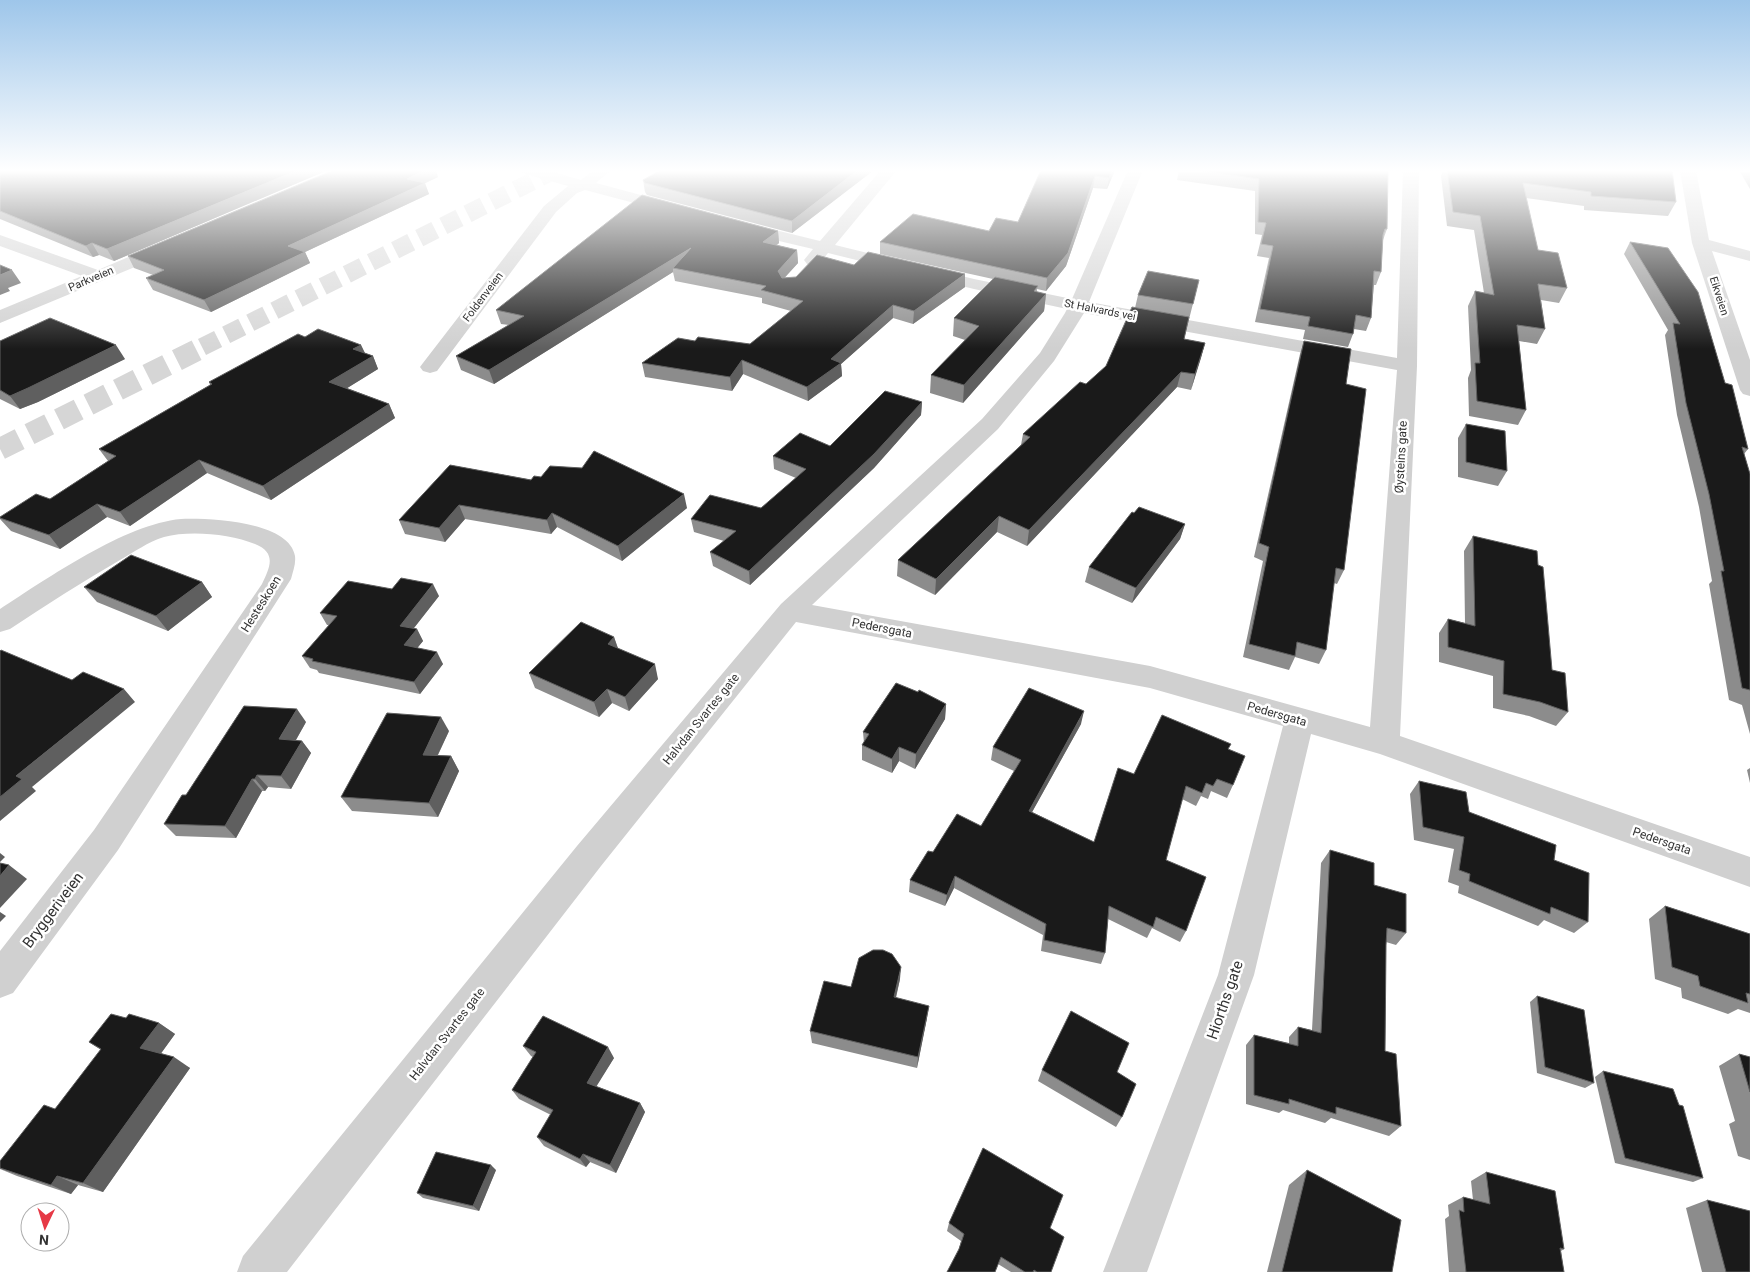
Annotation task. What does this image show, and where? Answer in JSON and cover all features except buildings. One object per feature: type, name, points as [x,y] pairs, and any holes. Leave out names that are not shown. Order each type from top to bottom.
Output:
[{"type":"street","name":"Foldenveien","points":[[430,367],[535,229]]},
{"type":"street","name":"St Halvards vei","points":[[752,229],[824,248],[1078,306],[1407,366]]},
{"type":"street","points":[[800,273],[840,229]]},
{"type":"street","name":"Halvdan Svartes gate","points":[[259,1272],[589,856],[790,611],[990,424],[1048,356],[1078,306],[1111,229]]},
{"type":"street","name":"Øysteins gate","points":[[1384,743],[1407,366],[1410,229]]},
{"type":"street","name":"Eikveien","points":[[1698,229],[1701,244],[1750,390]]},
{"type":"street","points":[[1701,244],[1750,238]]},
{"type":"street","points":[[0,240],[98,276]]},
{"type":"street","name":"Parkveien","points":[[0,317],[178,242]]},
{"type":"street","points":[[1701,244],[1750,256]]},
{"type":"street","name":"Hesteskoen","points":[[0,622],[64,580],[123,547],[148,534],[169,528],[207,527],[249,534],[273,541],[283,554],[283,569],[274,587],[106,840]]},
{"type":"street","name":"Pedersgata","points":[[790,611],[1150,677],[1299,721],[1384,743],[1750,872]]},
{"type":"street","name":"Hiorths gate","points":[[1125,1272],[1236,975],[1299,721]]},
{"type":"street","name":"Bryggeriveien","points":[[0,980],[106,840]]},
{"type":"tunnel","points":[[202,347],[437,229]]},
{"type":"tunnel","points":[[0,449],[205,346]]}]
